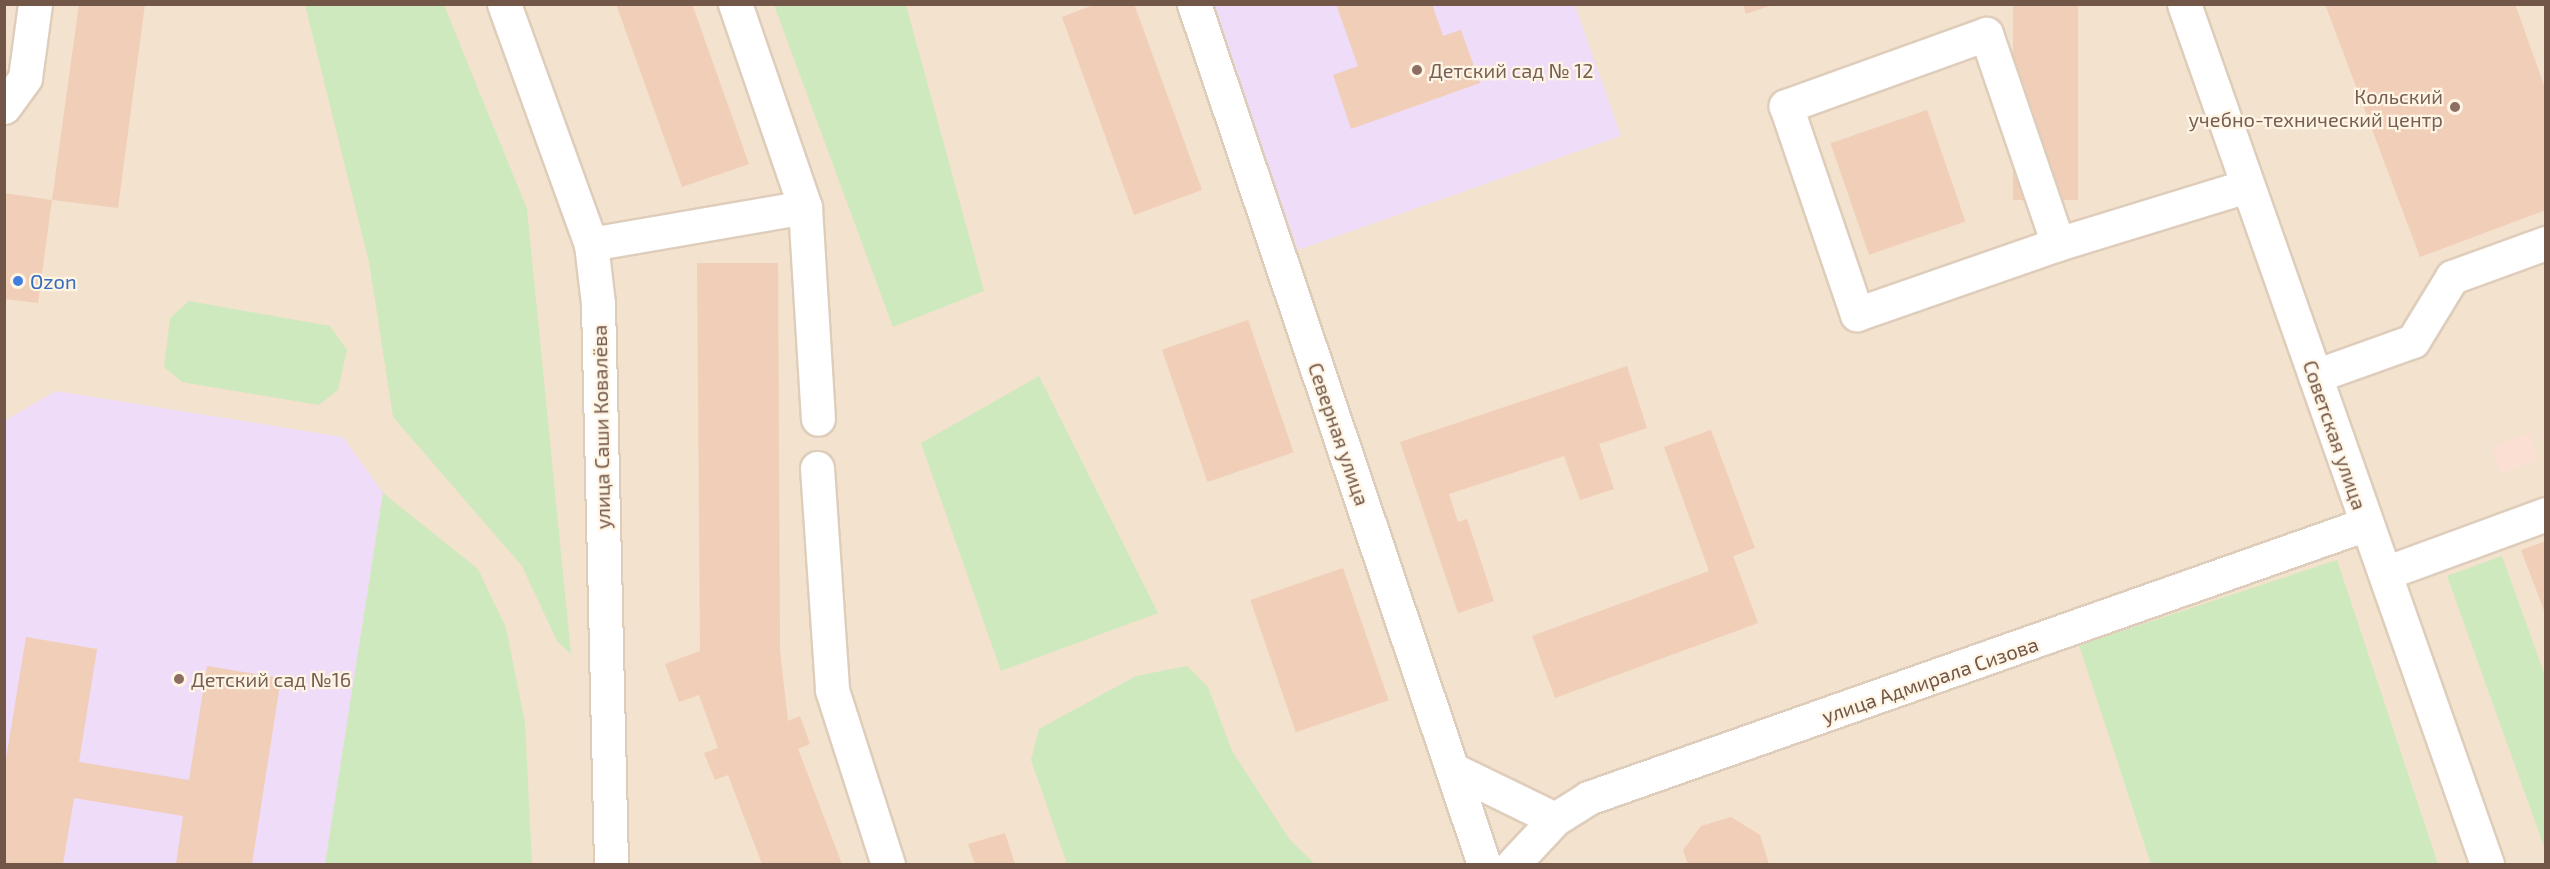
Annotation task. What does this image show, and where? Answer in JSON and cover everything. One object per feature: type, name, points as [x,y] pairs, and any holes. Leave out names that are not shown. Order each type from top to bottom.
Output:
[{"type":"street","points":[[4,106],[25,78],[35,4]]},
{"type":"street","name":"улица Саши Ковалёва","points":[[504,4],[591,244],[598,304],[611,864]]},
{"type":"street","points":[[735,4],[805,207],[818,419]]},
{"type":"street","name":"Северная улица","points":[[1194,4],[1484,864]]},
{"type":"street","name":"Советская улица","points":[[2184,4],[2487,864]]},
{"type":"street","points":[[2058,244],[1986,34],[1786,106],[1857,315],[2058,244],[2247,186]]},
{"type":"street","points":[[591,244],[805,207]]},
{"type":"street","points":[[2314,376],[2413,341],[2452,277],[2546,243]]},
{"type":"street","points":[[817,468],[832,690],[888,864]]},
{"type":"street","points":[[2385,573],[2543,512]]},
{"type":"street","name":"улица Адмирала Сизова","points":[[1513,864],[1555,819],[1588,798],[2366,524]]},
{"type":"street","points":[[1452,769],[1555,819]]},
{"type":"shaded area","points":[[5,5],[2545,5],[2545,864],[5,864]]},
{"type":"shaded area","name":"Детский сад № 12","points":[[1212,5],[1575,5],[1621,136],[1298,250]]},
{"type":"shaded area","name":"Детский сад №16","points":[[56,391],[343,437],[383,493],[325,864],[5,864],[4,421]]},
{"type":"shaded area","points":[[2529,433],[2539,459],[2502,473],[2492,447]]},
{"type":"green space","points":[[305,5],[444,5],[527,209],[571,654],[557,641],[522,566],[393,417],[369,262]]},
{"type":"green space","points":[[774,5],[906,5],[984,291],[893,327]]},
{"type":"green space","points":[[189,301],[330,326],[347,350],[338,390],[319,405],[182,382],[164,367],[170,318]]},
{"type":"green space","points":[[1039,376],[1158,613],[1001,671],[921,443]]},
{"type":"green space","points":[[383,493],[478,569],[506,628],[525,723],[532,864],[325,864]]},
{"type":"green space","points":[[2502,556],[2545,676],[2545,849],[2447,576]]},
{"type":"green space","points":[[2337,560],[2438,864],[2151,864],[2079,645]]},
{"type":"green space","points":[[1187,666],[1208,687],[1232,751],[1290,840],[1315,864],[1067,864],[1031,760],[1039,729],[1136,676]]},
{"type":"building","points":[[79,4],[145,4],[118,208],[52,200]]},
{"type":"building","points":[[616,4],[692,4],[749,164],[682,187]]},
{"type":"building","points":[[1096,4],[1134,4],[1202,190],[1134,215],[1062,17]]},
{"type":"building","points":[[1336,4],[1432,4],[1443,36],[1461,30],[1480,83],[1351,129],[1333,75],[1358,66]]},
{"type":"building","points":[[1743,4],[1772,4],[1772,5],[1746,14]]},
{"type":"building","points":[[2013,4],[2078,4],[2078,200],[2013,200]]},
{"type":"building","name":"Кольский учебно-технический центр","points":[[2325,4],[2515,4],[2546,91],[2546,210],[2420,257]]},
{"type":"building","points":[[1927,110],[1965,222],[1869,255],[1831,143]]},
{"type":"building","points":[[4,193],[52,200],[38,303],[4,299]]},
{"type":"building","points":[[697,263],[778,263],[780,651],[788,721],[800,716],[810,744],[798,749],[842,864],[762,864],[728,775],[715,780],[704,753],[718,748],[699,695],[679,702],[665,664],[700,651]]},
{"type":"building","points":[[1248,320],[1294,452],[1208,482],[1162,350]]},
{"type":"building","points":[[1627,366],[1647,428],[1599,444],[1614,489],[1580,500],[1564,456],[1449,494],[1458,522],[1467,519],[1494,601],[1458,613],[1400,442]]},
{"type":"building","points":[[1711,430],[1755,548],[1733,556],[1758,623],[1555,698],[1532,636],[1709,571],[1664,447]]},
{"type":"building","points":[[2546,541],[2546,613],[2545,613],[2521,550]]},
{"type":"building","points":[[1343,568],[1389,700],[1296,732],[1250,600]]},
{"type":"building","points":[[26,637],[97,649],[79,762],[189,780],[207,666],[281,678],[252,864],[176,864],[183,816],[74,798],[63,864],[4,863],[4,771]]},
{"type":"building","points":[[1731,817],[1760,835],[1769,864],[1688,864],[1683,850],[1701,826]]},
{"type":"building","points":[[1005,833],[1015,864],[975,864],[968,844]]},
{"type":"place","name":"Детский сад № 12","points":[[1417,70]]},
{"type":"place","name":"Кольский учебно-технический центр","points":[[2455,107]]},
{"type":"place","name":"Ozon","points":[[18,281]]},
{"type":"place","name":"Детский сад №16","points":[[179,679]]}]
